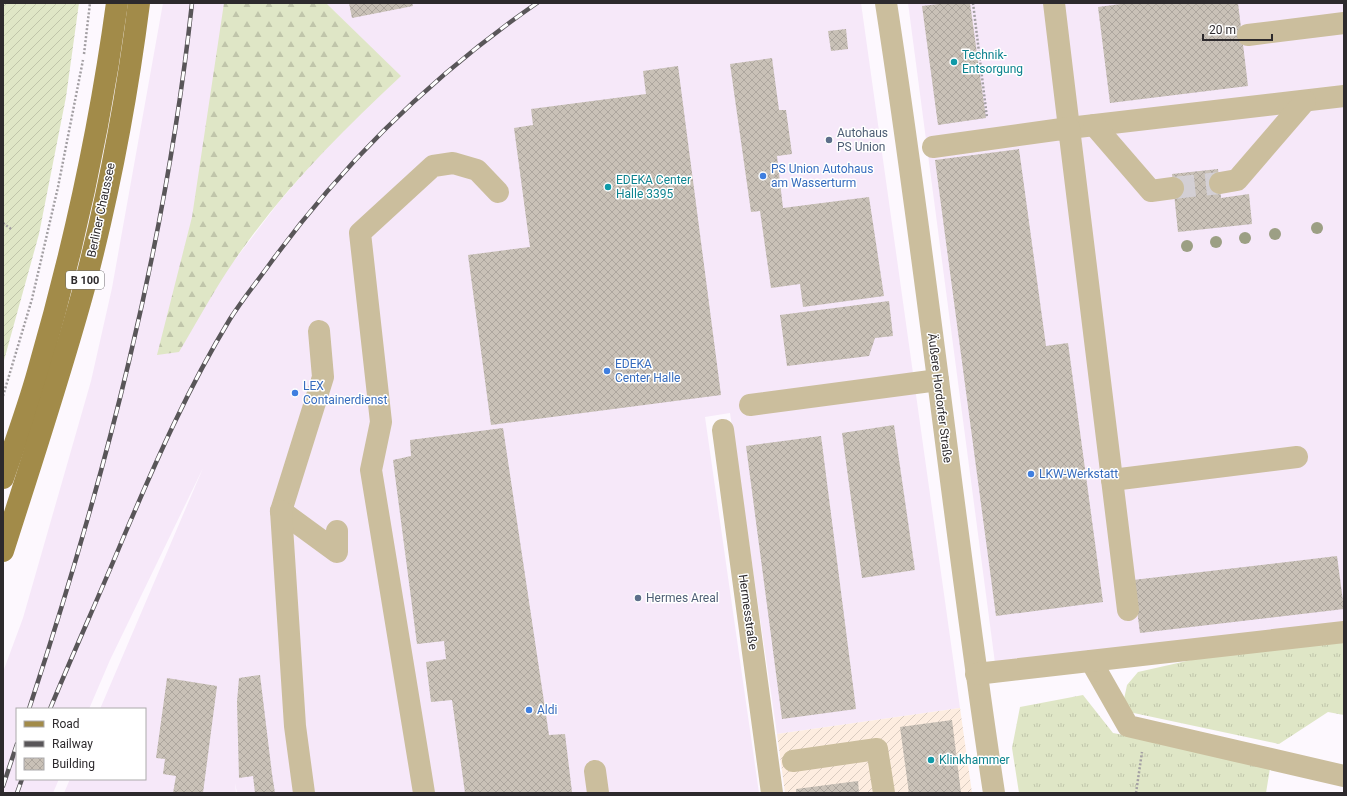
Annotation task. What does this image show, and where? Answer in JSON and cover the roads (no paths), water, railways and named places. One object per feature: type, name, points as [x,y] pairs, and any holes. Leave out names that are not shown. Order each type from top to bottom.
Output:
[{"type":"main road","name":"Berliner Chaussee","points":[[3,478],[38,373],[79,213],[108,64],[117,3]]},
{"type":"main road","name":"Berliner Chaussee","points":[[3,551],[60,372],[84,287],[103,204],[133,50],[139,3]]},
{"type":"street","name":"Äußere Hordorfer Straße","points":[[886,3],[938,380],[976,674],[994,793]]},
{"type":"street","points":[[1054,3],[1128,610]]},
{"type":"street","points":[[1248,35],[1344,23]]},
{"type":"street","points":[[933,147],[1069,128],[1344,96]]},
{"type":"street","points":[[1220,183],[1237,180],[1305,101]]},
{"type":"street","points":[[1094,125],[1151,191],[1173,188]]},
{"type":"street","points":[[424,793],[371,470],[381,422],[360,233],[434,166],[453,163],[477,170],[498,192]]},
{"type":"street","points":[[304,793],[295,726],[281,511],[323,377],[318,331]]},
{"type":"street","points":[[750,405],[938,380]]},
{"type":"street","name":"Hermesstraße","points":[[723,430],[772,793]]},
{"type":"street","points":[[1112,480],[1298,457]]},
{"type":"street","points":[[281,511],[337,552],[337,531]]},
{"type":"street","points":[[976,674],[1344,632]]},
{"type":"street","points":[[1091,661],[1128,726],[1344,776]]},
{"type":"street","points":[[793,761],[877,749],[884,793]]},
{"type":"street","points":[[595,771],[598,793]]},
{"type":"tunnel","points":[[1173,188],[1220,183]]},
{"type":"railway","points":[[29,708],[83,536],[129,360],[149,272],[166,183],[181,93],[192,3]]},
{"type":"railway","points":[[50,708],[173,425],[200,371],[239,305],[297,227],[359,156],[426,91],[462,60],[537,3]]},
{"type":"railway","points":[[3,786],[16,747]]},
{"type":"railway","points":[[17,793],[22,780]]},
{"type":"place","name":"Technik- Entsorgung","points":[[954,62]]},
{"type":"place","name":"Autohaus PS Union","points":[[829,140]]},
{"type":"place","name":"PS Union Autohaus am Wasserturm","points":[[763,176]]},
{"type":"place","name":"EDEKA Center Halle 3395","points":[[608,187]]},
{"type":"place","name":"EDEKA Center Halle","points":[[607,371]]},
{"type":"place","name":"LEX Containerdienst","points":[[295,393]]},
{"type":"place","name":"LKW-Werkstatt","points":[[1031,474]]},
{"type":"place","name":"Hermes Areal","points":[[638,598]]},
{"type":"place","name":"Aldi","points":[[529,710]]},
{"type":"place","name":"Klinkhammer","points":[[931,760]]}]
